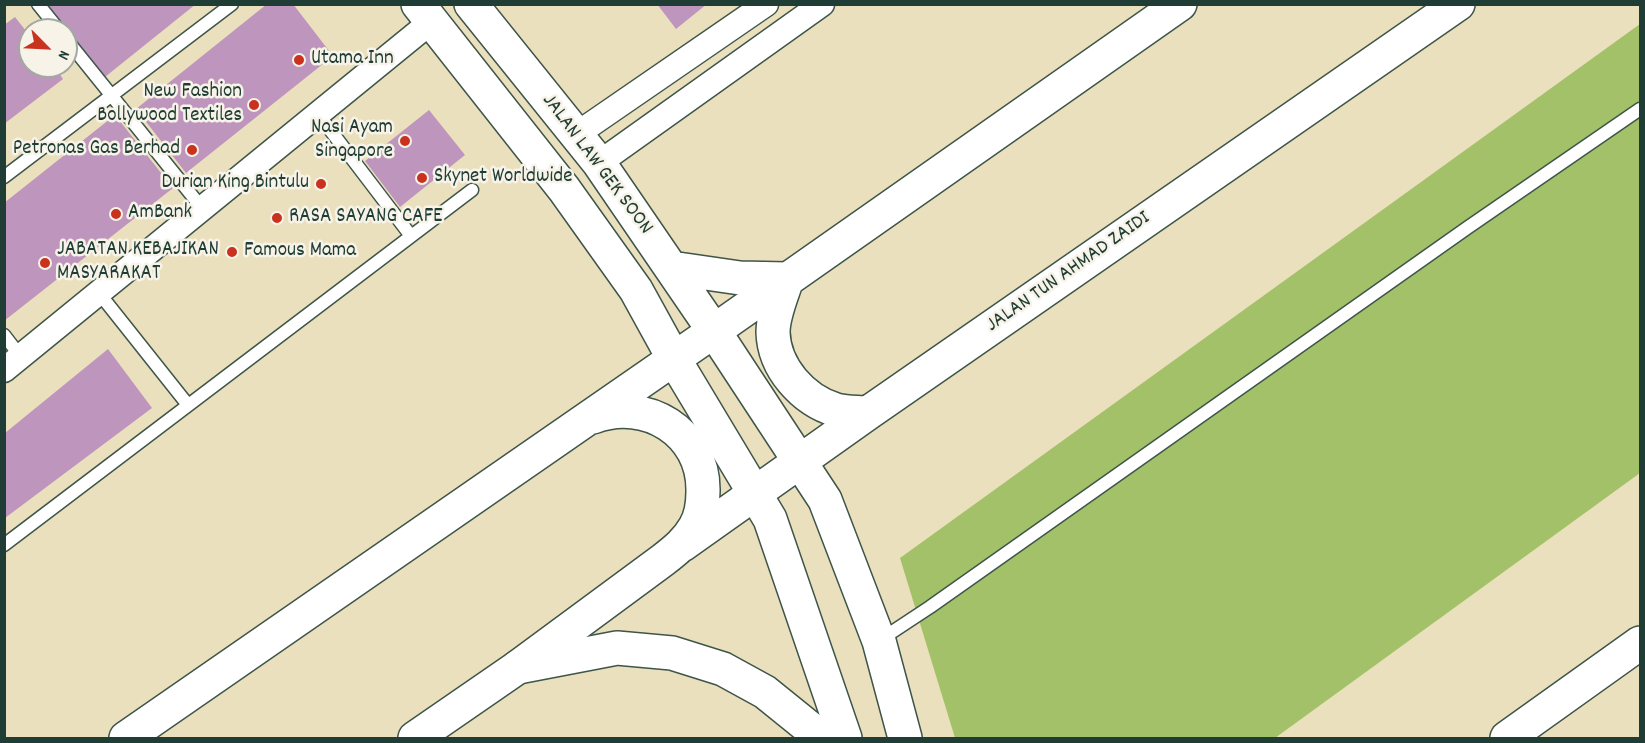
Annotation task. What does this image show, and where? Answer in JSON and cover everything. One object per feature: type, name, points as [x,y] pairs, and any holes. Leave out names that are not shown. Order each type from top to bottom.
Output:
[{"type":"main road","name":"JALAN LAW GEK SOON","points":[[471,4],[599,163],[714,331],[825,500],[879,641],[905,738]]},
{"type":"main road","points":[[126,738],[674,359],[1180,4]]},
{"type":"main road","name":"JALAN TUN AHMAD ZAIDI","points":[[415,738],[868,412],[1458,4]]},
{"type":"main road","name":"JALAN LAW GEK SOON","points":[[425,13],[564,189],[636,290],[674,359],[770,519],[845,738]]},
{"type":"main road","points":[[671,268],[740,278],[787,279]]},
{"type":"main road","points":[[787,279],[773,331],[775,349],[782,366],[800,389],[818,402],[836,410],[868,412]]},
{"type":"main road","points":[[584,421],[608,412],[634,411],[660,418],[681,434],[696,455],[703,478],[703,502],[696,525],[682,545]]},
{"type":"main road","points":[[1507,738],[1641,643]]},
{"type":"main road","points":[[518,666],[617,648],[672,653],[723,669],[765,692],[822,738]]},
{"type":"street","points":[[599,163],[822,4]]},
{"type":"street","points":[[577,134],[752,8]]},
{"type":"street","points":[[13,363],[318,114],[425,13]]},
{"type":"lane","points":[[39,4],[50,18]]},
{"type":"lane","points":[[4,177],[232,4]]},
{"type":"lane","points":[[78,54],[202,208]]},
{"type":"lane","points":[[879,641],[930,608],[1467,228],[1641,109]]},
{"type":"lane","points":[[318,114],[411,236]]},
{"type":"lane","points":[[4,545],[472,189]]},
{"type":"lane","points":[[99,292],[188,405]]},
{"type":"lane","points":[[4,335],[13,363]]},
{"type":"green space","points":[[1640,24],[1640,473],[1275,738],[955,738],[900,558]]},
{"type":"building","points":[[36,4],[196,4],[95,85],[78,62],[78,18],[46,18]]},
{"type":"building","points":[[267,4],[293,4],[333,56],[186,173],[136,109]]},
{"type":"building","points":[[657,4],[707,4],[676,29]]},
{"type":"building","points":[[15,17],[18,21],[18,78],[63,79],[4,124],[4,25]]},
{"type":"building","points":[[429,110],[465,155],[400,207],[365,161]]},
{"type":"building","points":[[115,115],[173,188],[4,321],[4,203]]},
{"type":"building","points":[[108,349],[152,408],[5,518],[5,433]]},
{"type":"place","name":"Utama Inn","points":[[299,60]]},
{"type":"place","name":"New Fashion Bollywood Textiles","points":[[254,105]]},
{"type":"place","name":"Nasi Ayam Singapore","points":[[405,141]]},
{"type":"place","name":"Petronas Gas Berhad","points":[[192,150]]},
{"type":"place","name":"Skynet Worldwide","points":[[422,178]]},
{"type":"place","name":"Durian King Bintulu","points":[[321,184]]},
{"type":"place","name":"AmBank","points":[[116,214]]},
{"type":"place","name":"RASA SAYANG CAFE","points":[[277,218]]},
{"type":"place","name":"Famous Mama","points":[[232,252]]},
{"type":"place","name":"JABATAN KEBAJIKAN MASYARAKAT","points":[[45,263]]}]
